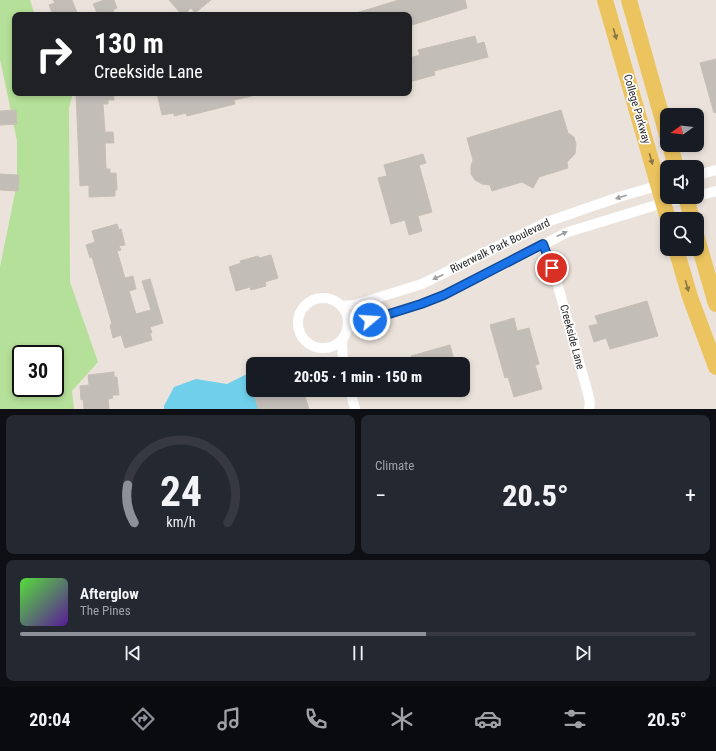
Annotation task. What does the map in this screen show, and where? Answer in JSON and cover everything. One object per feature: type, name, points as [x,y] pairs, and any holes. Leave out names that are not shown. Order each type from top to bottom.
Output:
[{"type":"main road","name":"College Parkway","points":[[605,0],[660,175]]},
{"type":"main road","name":"College Parkway","points":[[629,0],[660,110]]},
{"type":"main road","points":[[678,256],[690,297],[716,367]]},
{"type":"main road","points":[[702,256],[716,304]]},
{"type":"street","points":[[704,173],[716,170]]},
{"type":"street","name":"Riverwalk Park Boulevard","points":[[342,306],[354,305],[422,284],[547,222],[660,186]]},
{"type":"street","name":"Riverwalk Park Boulevard","points":[[704,193],[716,190]]},
{"type":"street","name":"Riverwalk Park Boulevard","points":[[347,328],[444,295],[573,230],[660,204]]},
{"type":"street","name":"Creekside Lane","points":[[543,244],[556,279],[587,390],[590,402],[589,409]]},
{"type":"street","points":[[342,339],[335,345],[327,348],[316,347],[307,343],[303,338],[297,323],[299,313],[309,301],[321,297],[328,298],[336,301],[346,312],[348,320],[347,328],[342,339],[342,357]]},
{"type":"street","points":[[327,348],[336,357]]},
{"type":"street","points":[[352,397],[355,409]]},
{"type":"green space","points":[[0,0],[30,0],[34,12],[12,12],[12,96],[72,96],[69,108],[70,282],[98,362],[72,391],[74,409],[0,409],[0,267],[17,183],[17,141],[0,59]]},
{"type":"water","points":[[246,374],[246,397],[256,397],[260,409],[164,409],[164,406],[174,387],[196,379],[227,384]]},
{"type":"building","points":[[53,0],[72,0],[77,12],[52,12],[49,5],[55,3]]},
{"type":"building","points":[[104,0],[114,0],[117,8],[113,10],[114,12],[97,12],[93,4]]},
{"type":"building","points":[[169,0],[211,0],[196,12],[194,12],[191,8],[187,12],[179,12]]},
{"type":"building","points":[[399,0],[465,0],[467,8],[412,25],[412,12],[359,12]]},
{"type":"building","points":[[475,36],[477,44],[484,42],[488,57],[434,71],[435,75],[412,81],[412,57],[420,55],[418,50]]},
{"type":"building","points":[[716,59],[716,112],[714,113],[700,63]]},
{"type":"building","points":[[76,96],[113,96],[114,100],[108,100],[108,104],[103,104],[105,132],[113,132],[114,143],[105,143],[106,169],[110,169],[110,173],[116,173],[117,190],[115,190],[115,196],[89,197],[89,185],[80,186]]},
{"type":"building","points":[[158,96],[252,96],[234,100],[235,104],[187,116],[186,113],[174,116],[174,113],[162,115]]},
{"type":"building","points":[[16,110],[17,124],[0,125],[0,111]]},
{"type":"building","points":[[561,110],[568,133],[574,137],[576,144],[575,154],[567,162],[568,168],[539,177],[533,188],[522,182],[492,191],[490,185],[482,184],[475,180],[471,174],[473,160],[467,138]]},
{"type":"building","points":[[423,154],[426,163],[419,165],[432,212],[418,216],[422,231],[409,235],[405,220],[391,224],[378,178],[387,176],[384,165]]},
{"type":"building","points":[[0,174],[19,175],[18,191],[0,190]]},
{"type":"building","points":[[117,224],[119,230],[121,229],[125,245],[119,246],[121,250],[117,251],[125,278],[133,276],[136,289],[129,291],[136,314],[151,310],[142,281],[150,279],[163,323],[150,327],[152,340],[125,348],[121,335],[113,338],[110,325],[112,324],[92,257],[90,258],[86,245],[95,242],[92,231]]},
{"type":"building","points":[[271,255],[278,278],[265,282],[266,286],[251,290],[250,287],[236,291],[229,267],[241,263],[240,261],[258,256],[259,258]]},
{"type":"building","points":[[647,301],[658,336],[610,349],[606,338],[594,342],[589,326],[598,324],[595,316]]},
{"type":"building","points":[[514,318],[517,331],[529,328],[539,364],[535,365],[542,389],[514,397],[508,377],[505,378],[490,325]]},
{"type":"building","points":[[450,345],[453,357],[411,357]]},
{"type":"building","points":[[114,372],[114,377],[117,377],[119,395],[112,395],[113,398],[108,399],[109,409],[84,409],[83,399],[81,400],[80,386],[89,385],[88,375]]},
{"type":"building","points":[[255,397],[305,397],[309,409],[258,409]]},
{"type":"route","points":[[370,320],[444,295],[543,244],[552,268]]}]
